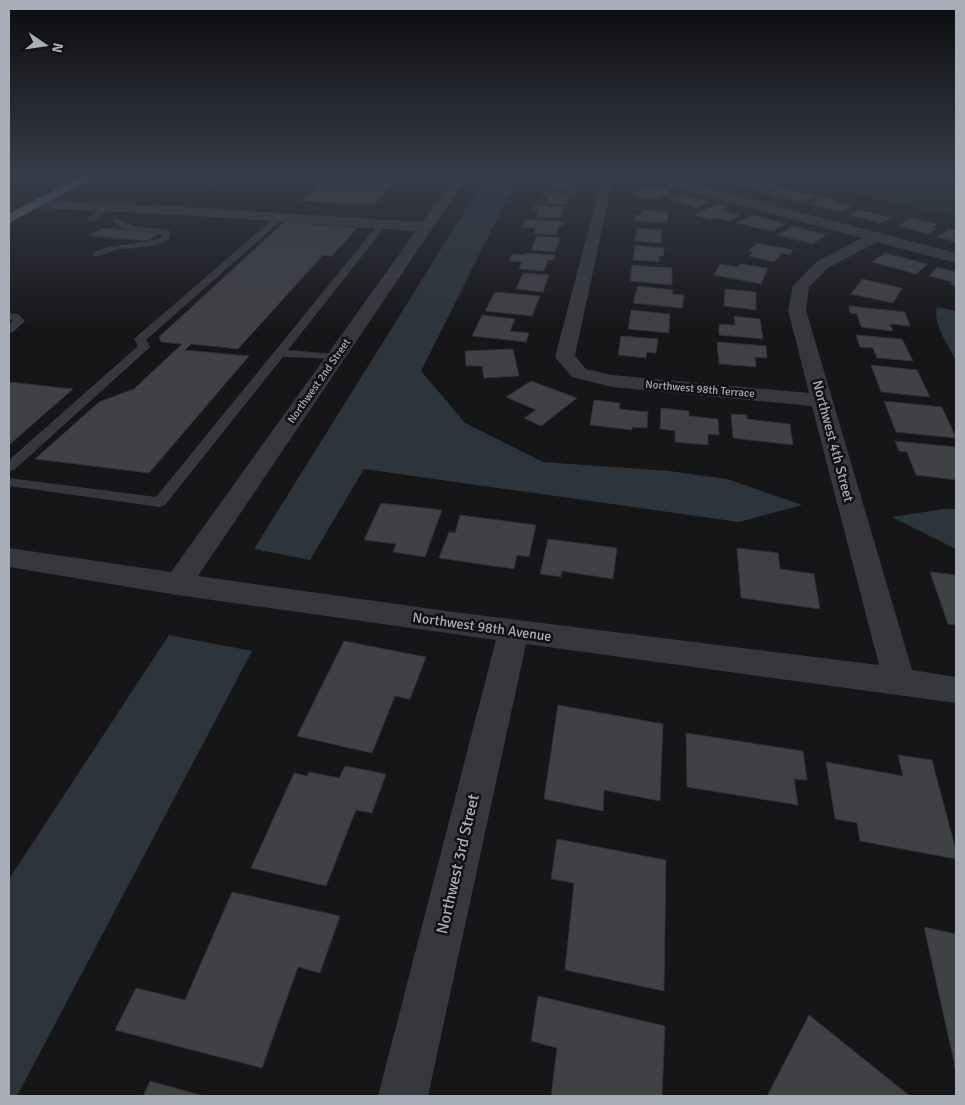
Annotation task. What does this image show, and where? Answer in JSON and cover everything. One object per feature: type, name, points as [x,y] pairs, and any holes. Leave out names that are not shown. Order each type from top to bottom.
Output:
[{"type":"street","name":"Northwest 2nd Street","points":[[177,585],[425,229]]},
{"type":"street","name":"Northwest 98th Terrace","points":[[595,229],[565,357],[580,373],[612,380],[821,400]]},
{"type":"street","points":[[844,229],[956,258]]},
{"type":"street","name":"Northwest 4th Street","points":[[875,237],[822,264],[801,286],[797,310],[899,681]]},
{"type":"street","name":"Northwest 98th Avenue","points":[[9,557],[177,585],[513,632],[899,681],[956,690]]},
{"type":"street","name":"Northwest 3rd Street","points":[[403,1096],[513,632]]},
{"type":"lane","points":[[97,254],[118,245],[150,244],[166,238],[167,235],[166,232],[141,229]]},
{"type":"lane","points":[[9,467],[144,347],[140,339],[268,229]]},
{"type":"lane","points":[[9,482],[160,502],[379,229]]},
{"type":"lane","points":[[9,316],[14,316],[20,321],[9,330]]},
{"type":"lane","points":[[280,353],[335,358]]},
{"type":"shaded area","points":[[454,229],[492,229],[421,371],[465,423],[543,462],[669,471],[727,479],[802,505],[739,522],[364,469],[310,560],[254,549]]},
{"type":"shaded area","points":[[937,307],[956,311],[956,361],[939,328],[936,314]]},
{"type":"shaded area","points":[[956,509],[956,549],[892,517]]},
{"type":"shaded area","points":[[169,635],[252,651],[17,1096],[9,1096],[9,879]]},
{"type":"building","points":[[101,229],[159,233],[148,241],[89,236]]},
{"type":"building","points":[[277,229],[356,229],[332,256],[323,255],[238,349],[191,344],[185,350],[249,356],[149,473],[35,459],[99,402],[134,389],[182,344],[161,342],[159,337]]},
{"type":"building","points":[[536,229],[558,229],[556,235],[534,233]]},
{"type":"building","points":[[637,229],[662,230],[661,243],[634,241]]},
{"type":"building","points":[[761,229],[777,229],[772,231]]},
{"type":"building","points":[[789,229],[802,229],[826,235],[812,244],[778,235]]},
{"type":"building","points":[[908,229],[936,229],[929,234]]},
{"type":"building","points":[[949,229],[956,231],[956,242],[937,237]]},
{"type":"building","points":[[537,236],[560,238],[555,252],[531,250]]},
{"type":"building","points":[[757,243],[793,250],[789,255],[782,253],[774,262],[749,256],[753,252],[748,251]]},
{"type":"building","points":[[635,245],[664,248],[663,256],[659,256],[659,262],[633,260]]},
{"type":"building","points":[[525,253],[555,255],[553,260],[548,260],[544,271],[519,269],[522,262],[509,261],[512,254],[524,255]]},
{"type":"building","points":[[885,253],[928,264],[916,274],[872,262]]},
{"type":"building","points":[[720,264],[738,267],[740,264],[768,268],[761,284],[714,275]]},
{"type":"building","points":[[632,265],[672,268],[672,285],[630,281]]},
{"type":"building","points":[[937,267],[956,272],[956,286],[950,284],[953,282],[929,276]]},
{"type":"building","points":[[523,273],[549,275],[543,292],[516,289]]},
{"type":"building","points":[[862,279],[902,288],[893,303],[851,294]]},
{"type":"building","points":[[638,286],[673,290],[672,294],[684,295],[682,308],[633,303]]},
{"type":"building","points":[[725,289],[756,292],[756,310],[724,306]]},
{"type":"building","points":[[495,292],[540,296],[532,316],[485,311]]},
{"type":"building","points":[[849,306],[905,312],[910,326],[890,324],[893,331],[861,327],[857,314],[850,313]]},
{"type":"building","points":[[631,310],[670,314],[669,333],[628,329]]},
{"type":"building","points":[[482,315],[515,319],[510,331],[529,333],[526,342],[472,336]]},
{"type":"building","points":[[734,316],[760,319],[763,339],[719,335],[719,324],[735,325]]},
{"type":"building","points":[[856,335],[902,339],[913,361],[877,358],[873,348],[860,347]]},
{"type":"building","points":[[621,336],[658,339],[656,353],[647,352],[646,358],[618,355]]},
{"type":"building","points":[[717,342],[766,346],[767,358],[755,357],[756,367],[719,364]]},
{"type":"building","points":[[513,349],[519,376],[484,378],[482,366],[466,366],[465,351]]},
{"type":"building","points":[[871,365],[917,370],[930,397],[881,392]]},
{"type":"building","points":[[531,381],[577,398],[541,426],[524,418],[536,410],[506,397]]},
{"type":"building","points":[[9,382],[73,389],[9,445]]},
{"type":"building","points":[[594,400],[620,403],[619,409],[648,412],[647,428],[632,427],[632,430],[590,425]]},
{"type":"building","points":[[884,401],[942,407],[956,438],[896,432]]},
{"type":"building","points":[[661,408],[689,411],[689,416],[718,419],[719,435],[708,434],[708,445],[675,442],[675,431],[660,429]]},
{"type":"building","points":[[731,414],[747,415],[747,419],[790,424],[793,445],[733,438]]},
{"type":"building","points":[[895,441],[956,447],[956,480],[916,475],[907,452],[899,451]]},
{"type":"building","points":[[381,503],[442,510],[425,557],[393,552],[396,544],[364,540]]},
{"type":"building","points":[[460,515],[536,525],[529,557],[517,555],[514,569],[439,558],[449,532],[455,533]]},
{"type":"building","points":[[548,539],[617,548],[613,579],[562,571],[561,577],[540,574]]},
{"type":"building","points":[[737,548],[778,553],[780,569],[814,574],[820,609],[741,598]]},
{"type":"building","points":[[930,572],[956,575],[956,625],[948,624]]},
{"type":"building","points":[[344,641],[426,657],[410,699],[395,696],[372,753],[297,736]]},
{"type":"building","points":[[558,705],[663,724],[660,801],[604,790],[603,811],[544,799]]},
{"type":"building","points":[[686,733],[803,751],[807,780],[794,779],[798,805],[687,787]]},
{"type":"building","points":[[898,755],[932,760],[956,851],[956,859],[860,841],[857,823],[835,819],[826,762],[903,776]]},
{"type":"building","points":[[345,766],[386,774],[372,813],[356,810],[326,886],[251,868],[294,773],[307,776],[309,772],[339,778]]},
{"type":"building","points":[[557,839],[666,860],[664,991],[565,970],[574,883],[551,879]]},
{"type":"building","points":[[232,892],[340,916],[320,973],[298,967],[262,1068],[115,1030],[136,988],[185,1000]]},
{"type":"building","points":[[924,927],[956,934],[956,1071]]},
{"type":"building","points":[[538,996],[665,1026],[662,1096],[551,1096],[557,1048],[531,1041]]},
{"type":"building","points":[[809,1015],[910,1096],[767,1096]]},
{"type":"building","points":[[150,1081],[204,1096],[143,1096]]}]
